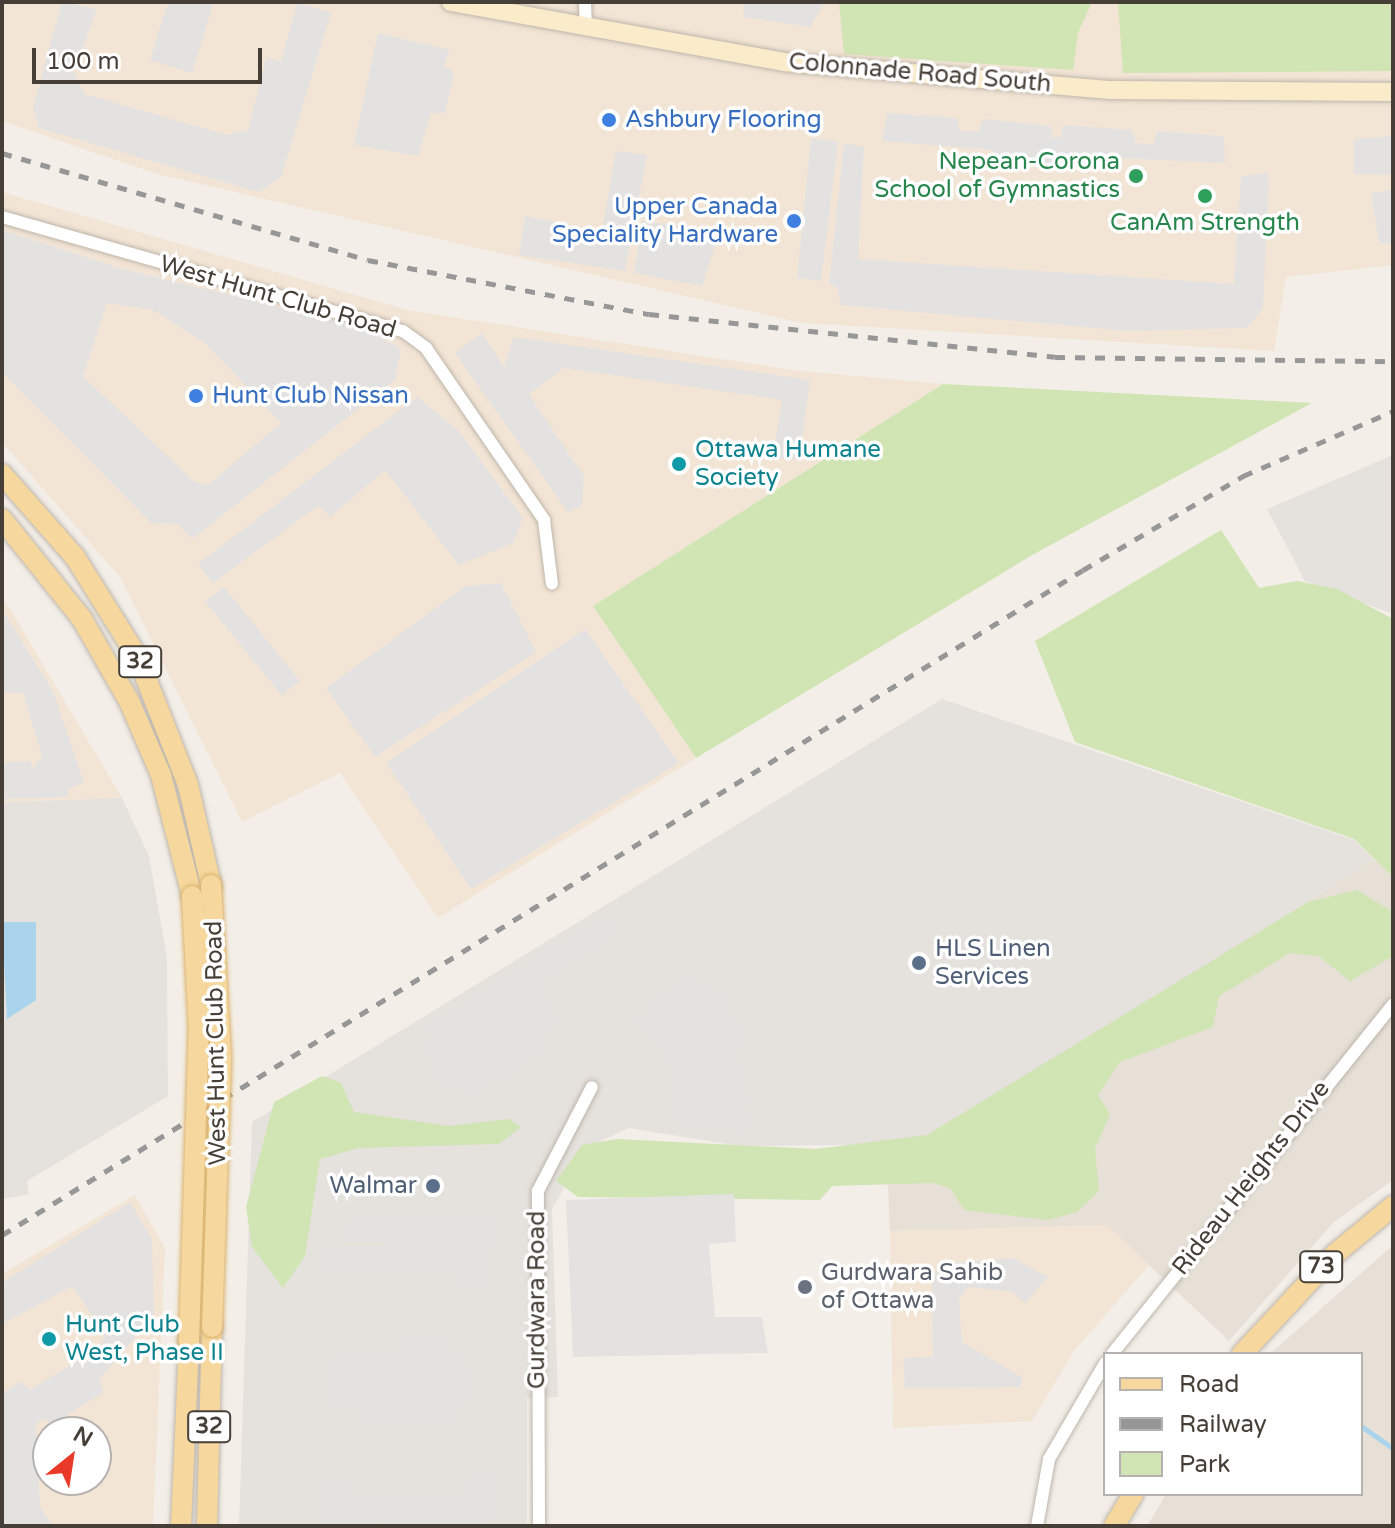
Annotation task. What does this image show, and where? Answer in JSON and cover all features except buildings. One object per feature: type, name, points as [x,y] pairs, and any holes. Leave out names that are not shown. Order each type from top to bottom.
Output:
[{"type":"main road","name":"West Hunt Club Road","points":[[2,474],[75,557],[138,658],[188,785],[211,885],[221,1058],[207,1526]]},
{"type":"main road","name":"West Hunt Club Road","points":[[2,519],[82,619],[129,701],[161,775],[192,896],[199,1030],[181,1526]]},
{"type":"main road","name":"73","points":[[1244,1352],[1335,1254],[1393,1206]]},
{"type":"main road","points":[[1114,1526],[1132,1496]]},
{"type":"street","name":"Colonnade Road South","points":[[451,2],[586,29],[783,62],[1078,87],[1393,92]]},
{"type":"street","points":[[585,2],[586,29]]},
{"type":"street","name":"West Hunt Club Road","points":[[2,217],[403,331],[426,348],[544,520],[552,584]]},
{"type":"street","name":"Rideau Heights Drive","points":[[1114,1352],[1393,1004]]},
{"type":"street","name":"Gurdwara Road","points":[[539,1526],[538,1191],[592,1087]]},
{"type":"street","points":[[1037,1526],[1049,1459],[1103,1366]]},
{"type":"shaded area","points":[[2,2],[1393,2],[1393,265],[1286,277],[1274,351],[802,323],[157,174],[2,121]]},
{"type":"shaded area","points":[[62,2],[97,9],[74,72],[84,94],[227,135],[248,130],[266,58],[281,61],[298,2],[331,13],[281,177],[259,192],[39,128],[33,107]]},
{"type":"shaded area","points":[[168,2],[214,2],[192,73],[150,60]]},
{"type":"shaded area","points":[[743,2],[825,2],[810,27],[744,17]]},
{"type":"shaded area","points":[[378,33],[450,50],[444,66],[454,72],[445,113],[431,113],[418,156],[354,145]]},
{"type":"shaded area","points":[[887,113],[957,118],[960,131],[978,131],[984,119],[1051,126],[1052,138],[1061,137],[1063,125],[1132,130],[1136,143],[1153,144],[1158,131],[1224,136],[1225,163],[1116,158],[1108,169],[996,161],[993,150],[882,141]]},
{"type":"shaded area","points":[[1393,136],[1393,175],[1354,174],[1354,139]]},
{"type":"shaded area","points":[[811,138],[838,142],[821,281],[797,278]]},
{"type":"shaded area","points":[[844,143],[864,147],[858,259],[1234,284],[1241,176],[1269,173],[1263,308],[1247,328],[1127,331],[840,305],[838,288],[829,284]]},
{"type":"shaded area","points":[[616,151],[647,155],[625,271],[519,255],[525,216],[602,231]]},
{"type":"shaded area","points":[[1393,190],[1393,243],[1379,243],[1371,193]]},
{"type":"shaded area","points":[[2,192],[407,310],[793,370],[943,384],[593,606],[696,758],[438,918],[340,773],[242,822],[120,577],[2,442]]},
{"type":"shaded area","points":[[642,221],[720,231],[702,286],[634,273]]},
{"type":"shaded area","points":[[2,230],[116,267],[359,327],[401,348],[395,380],[192,539],[178,524],[151,523],[2,372]],"holes":[[[107,303],[153,310],[206,344],[281,423],[207,486],[192,480],[83,376]]]},
{"type":"shaded area","points":[[482,333],[504,367],[514,337],[810,380],[799,460],[773,458],[782,400],[564,368],[529,394],[584,476],[582,505],[568,512],[455,353]]},
{"type":"shaded area","points":[[417,397],[458,430],[523,518],[513,543],[459,565],[385,470],[330,517],[319,505],[213,583],[198,564]]},
{"type":"shaded area","points":[[1393,455],[1393,614],[1305,581],[1267,509]]},
{"type":"shaded area","points":[[501,583],[536,652],[375,757],[326,688],[466,586]]},
{"type":"shaded area","points":[[224,587],[300,681],[282,696],[205,601]]},
{"type":"shaded area","points":[[2,598],[12,612],[122,798],[2,802]]},
{"type":"shaded area","points":[[2,609],[53,692],[84,782],[68,789],[68,797],[2,799],[2,762],[31,761],[33,769],[42,756],[23,693],[2,693]]},
{"type":"shaded area","points":[[585,629],[679,763],[471,889],[386,763]]},
{"type":"shaded area","points":[[942,699],[1354,840],[1374,859],[928,1144],[739,1146],[629,1128],[588,1147],[552,1209],[558,1397],[527,1398],[527,1526],[239,1526],[252,1122]]},
{"type":"shaded area","points":[[122,798],[149,856],[167,958],[168,1096],[27,1181],[29,1194],[2,1199],[2,802]]},
{"type":"shaded area","points":[[1374,859],[1393,877],[1393,1180],[1333,1223],[1229,1341],[1107,1225],[890,1231],[886,1144],[928,1144]]},
{"type":"shaded area","points":[[604,917],[616,936],[537,984],[560,1023],[539,1036],[546,1049],[467,1098],[458,1084],[448,1090],[422,1048],[434,1040],[426,1026]]},
{"type":"shaded area","points":[[693,974],[701,986],[710,980],[746,1036],[736,1043],[750,1133],[677,1123],[669,1061],[636,1025],[656,997]]},
{"type":"shaded area","points":[[734,1194],[736,1242],[709,1244],[715,1317],[762,1317],[768,1353],[573,1357],[566,1200]]},
{"type":"shaded area","points":[[135,1195],[165,1248],[153,1526],[2,1526],[2,1274]]},
{"type":"shaded area","points":[[130,1202],[152,1239],[154,1315],[99,1380],[104,1392],[66,1416],[32,1416],[32,1496],[39,1496],[40,1507],[53,1526],[2,1526],[2,1393],[21,1381],[30,1390],[89,1354],[95,1358],[105,1336],[73,1286],[2,1324],[2,1283]]},
{"type":"shaded area","points":[[493,1213],[494,1240],[343,1242],[352,1218]]},
{"type":"shaded area","points":[[1107,1225],[1149,1265],[1074,1351],[1032,1421],[893,1428],[890,1231]]},
{"type":"shaded area","points":[[489,1243],[491,1287],[461,1289],[459,1273],[316,1268],[318,1248]]},
{"type":"shaded area","points":[[1393,1245],[1393,1526],[1147,1526],[1165,1496],[1363,1496],[1363,1352],[1272,1352]]},
{"type":"shaded area","points":[[1012,1258],[1048,1277],[1025,1303],[1012,1292],[969,1287],[959,1299],[962,1342],[1022,1377],[1021,1387],[905,1388],[903,1358],[933,1357],[932,1274],[953,1263]]},
{"type":"shaded area","points":[[448,1336],[453,1354],[469,1368],[470,1393],[455,1410],[455,1425],[362,1427],[359,1411],[328,1410],[325,1372],[331,1357],[401,1353],[400,1337]]},
{"type":"shaded area","points":[[467,1475],[497,1475],[495,1520],[323,1523],[320,1480],[351,1477],[353,1497],[466,1494]]},
{"type":"green space","points":[[839,2],[1092,2],[1078,33],[1073,70],[844,54]]},
{"type":"green space","points":[[1118,2],[1393,2],[1393,71],[1123,73]]},
{"type":"green space","points":[[943,384],[1312,403],[1034,554],[696,758],[593,606]]},
{"type":"green space","points":[[1221,530],[1259,588],[1297,581],[1337,589],[1393,619],[1393,877],[1354,839],[1075,742],[1035,641]]},
{"type":"green space","points":[[1357,890],[1393,912],[1393,956],[1350,981],[1318,956],[1290,953],[1219,996],[1213,1027],[1120,1062],[1098,1095],[1110,1114],[1095,1149],[1099,1191],[1077,1212],[1048,1220],[964,1210],[950,1188],[932,1183],[832,1186],[820,1200],[578,1197],[556,1181],[582,1145],[617,1139],[816,1149],[927,1135],[1308,902]]},
{"type":"green space","points":[[322,1076],[341,1083],[354,1112],[449,1126],[509,1119],[521,1127],[499,1144],[358,1148],[320,1159],[305,1256],[283,1288],[252,1247],[246,1207],[274,1102]]},
{"type":"water","points":[[2,922],[36,922],[36,1000],[7,1019]]},
{"type":"waterway","points":[[1363,1427],[1393,1448]]},
{"type":"railway","points":[[2,153],[368,260],[649,314],[1055,357],[1393,361]]},
{"type":"railway","points":[[2,1235],[1083,570],[1243,476],[1393,411]]},
{"type":"place","name":"Ashbury Flooring","points":[[609,120]]},
{"type":"place","name":"Nepean-Corona School of Gymnastics","points":[[1136,176]]},
{"type":"place","name":"CanAm Strength","points":[[1205,196]]},
{"type":"place","name":"Upper Canada Speciality Hardware","points":[[794,221]]},
{"type":"place","name":"Hunt Club Nissan","points":[[196,396]]},
{"type":"place","name":"Ottawa Humane Society","points":[[679,464]]},
{"type":"place","name":"HLS Linen Services","points":[[919,963]]},
{"type":"place","name":"Walmar","points":[[433,1186]]},
{"type":"place","name":"Gurdwara Sahib of Ottawa","points":[[805,1287]]},
{"type":"place","name":"Hunt Club West, Phase II","points":[[49,1339]]}]
